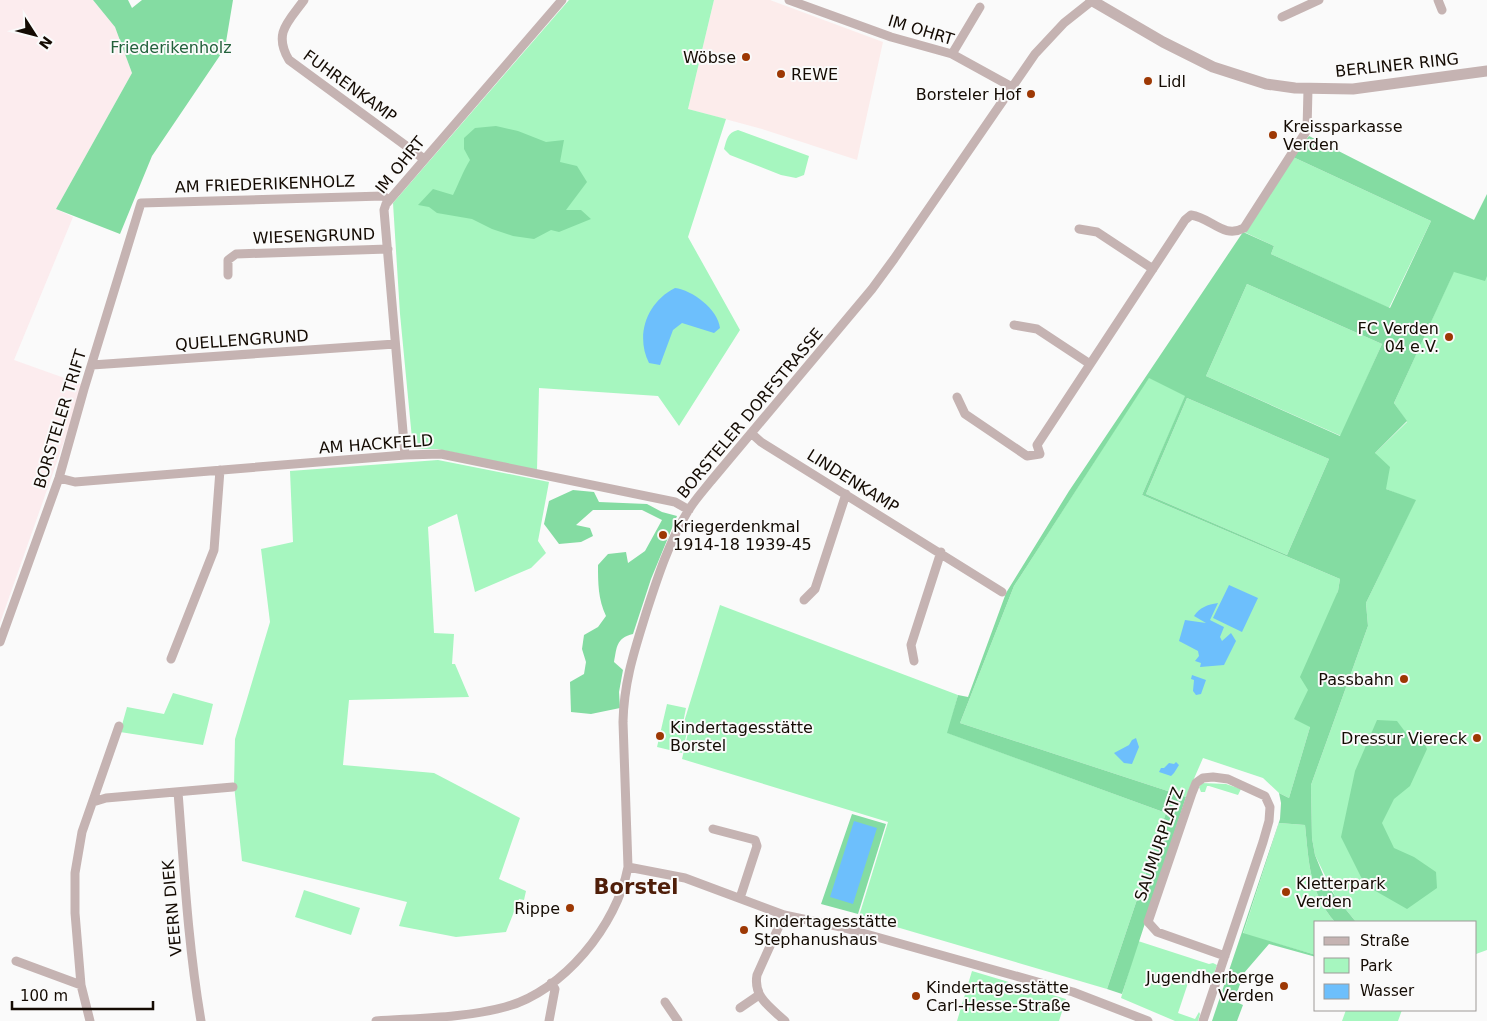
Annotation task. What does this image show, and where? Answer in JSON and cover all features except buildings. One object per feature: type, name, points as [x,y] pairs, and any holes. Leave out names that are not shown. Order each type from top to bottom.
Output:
[{"type":"street","name":"FUHRENKAMP","points":[[304,0],[287,23],[282,36],[282,48],[289,60],[424,159]]},
{"type":"street","name":"IM OHRT","points":[[405,455],[384,210],[389,200],[562,0]]},
{"type":"street","name":"IM OHRT","points":[[789,0],[891,37],[952,54],[1012,87]]},
{"type":"street","name":"BORSTELER DORFSTRASSE","points":[[376,1021],[478,1012],[505,1007],[525,1000],[551,983],[583,954],[604,927],[619,899],[628,867],[623,742],[625,686],[628,669],[666,556],[688,510],[872,290],[1035,54],[1048,38],[1092,0]]},
{"type":"street","name":"BERLINER RING","points":[[1092,0],[1163,42],[1213,67],[1266,84],[1308,89],[1353,89],[1487,71]]},
{"type":"street","points":[[1282,17],[1319,0]]},
{"type":"street","points":[[1438,0],[1442,10]]},
{"type":"street","points":[[952,54],[980,7]]},
{"type":"street","points":[[957,397],[965,414],[1028,456],[1040,454],[1037,445],[1185,220],[1191,215],[1200,216],[1226,231],[1236,232],[1244,228],[1307,130],[1308,89]]},
{"type":"street","name":"AM FRIEDERIKENHOLZ","points":[[141,203],[383,196],[389,200]]},
{"type":"street","name":"BORSTELER TRIFT","points":[[0,642],[59,478],[141,203]]},
{"type":"street","points":[[1079,229],[1097,232],[1153,268]]},
{"type":"street","name":"WIESENGRUND","points":[[228,275],[228,260],[236,254],[388,249]]},
{"type":"street","points":[[1014,325],[1037,329],[1090,364]]},
{"type":"street","name":"QUELLENGRUND","points":[[92,365],[395,344]]},
{"type":"street","name":"LINDENKAMP","points":[[751,433],[761,442],[941,552],[1002,592]]},
{"type":"street","name":"AM HACKFELD","points":[[59,478],[75,482],[405,455],[441,454],[675,502],[688,510]]},
{"type":"street","points":[[171,659],[214,550],[220,470]]},
{"type":"street","points":[[804,600],[815,589],[846,494]]},
{"type":"street","points":[[914,661],[911,645],[941,552]]},
{"type":"street","points":[[90,1021],[81,985],[75,913],[75,873],[82,832],[119,726]]},
{"type":"street","name":"SAUMURPLATZ","points":[[1203,1021],[1225,956],[1265,835],[1270,821],[1270,807],[1265,796],[1228,779],[1213,777],[1203,778],[1196,783],[1148,922],[1157,932],[1225,956]]},
{"type":"street","points":[[93,802],[106,798],[233,788]]},
{"type":"street","name":"VEERN DIEK","points":[[178,792],[188,925],[201,1021]]},
{"type":"street","points":[[713,829],[755,840],[757,846],[740,898]]},
{"type":"street","points":[[628,867],[685,878],[784,914],[841,927],[1073,992],[1148,1021]]},
{"type":"street","points":[[784,914],[757,975],[756,988],[759,995],[785,1021]]},
{"type":"street","points":[[16,961],[81,985]]},
{"type":"street","points":[[548,1021],[555,989],[551,983]]},
{"type":"street","points":[[740,1008],[759,995]]},
{"type":"street","points":[[665,1002],[678,1021]]},
{"type":"shaded area","points":[[0,0],[93,0],[115,27],[132,73],[56,209],[73,217],[14,360],[84,385],[0,623]]},
{"type":"shaded area","points":[[714,0],[770,0],[883,42],[857,160],[762,129],[688,109]]},
{"type":"green space","name":"Friederikenholz","points":[[93,0],[128,0],[132,8],[142,0],[233,0],[225,48],[152,156],[120,234],[56,209],[132,73],[115,27]]},
{"type":"green space","points":[[569,0],[714,0],[688,109],[726,119],[688,237],[740,330],[679,426],[658,396],[539,388],[537,470],[437,449],[413,449],[400,314],[393,203]]},
{"type":"green space","points":[[496,126],[518,131],[546,142],[564,140],[560,162],[577,166],[587,182],[566,210],[581,210],[591,219],[559,232],[551,230],[534,239],[513,236],[492,229],[472,219],[437,213],[429,207],[418,205],[433,189],[453,195],[470,160],[464,149],[464,138],[475,128]]},
{"type":"green space","points":[[738,130],[809,156],[804,175],[796,178],[781,175],[730,155],[724,149],[726,142],[734,131]]},
{"type":"green space","points":[[1309,136],[1474,220],[1487,194],[1487,276],[1485,281],[1454,272],[1394,403],[1407,421],[1375,453],[1390,467],[1386,489],[1416,500],[1366,603],[1368,626],[1311,785],[1312,838],[1315,855],[1326,882],[1355,921],[1334,921],[1320,900],[1309,864],[1305,825],[1279,823],[1243,933],[1314,954],[1314,956],[1269,944],[1244,973],[1234,1001],[1243,1005],[1237,1021],[1212,1021],[1280,819],[1281,803],[1279,793],[1289,798],[1310,727],[1294,719],[1308,690],[1300,677],[1338,591],[1340,579],[1142,495],[1185,396],[1149,378],[1014,586],[960,723],[1186,797],[1122,994],[1107,989],[1166,813],[947,733],[958,695],[968,697],[1006,593],[1069,491],[1243,232],[1274,246],[1271,254],[1390,308],[1431,221],[1293,157]],"holes":[[[1247,284],[1382,344],[1340,436],[1206,376]],[[1187,398],[1329,459],[1287,555],[1146,494]]]},
{"type":"green space","points":[[1293,157],[1431,221],[1389,308],[1271,254],[1274,246],[1244,232]]},
{"type":"green space","points":[[1454,271],[1487,271],[1487,950],[1477,954],[1477,921],[1355,921],[1335,896],[1315,855],[1312,838],[1311,785],[1368,626],[1366,603],[1415,501],[1386,489],[1375,453],[1407,422],[1394,403]]},
{"type":"green space","points":[[1247,284],[1382,344],[1341,436],[1206,376]]},
{"type":"green space","points":[[1149,377],[1186,395],[1142,495],[1340,579],[1308,690],[1310,727],[1289,798],[1279,793],[1263,778],[1203,758],[1186,797],[960,723],[1014,586]]},
{"type":"green space","points":[[1187,398],[1329,459],[1287,555],[1146,494]]},
{"type":"green space","points":[[438,460],[549,482],[538,541],[546,553],[531,568],[475,592],[457,514],[428,527],[434,633],[454,634],[452,664],[455,664],[469,697],[349,700],[343,765],[434,773],[520,818],[499,879],[526,891],[524,900],[519,899],[506,932],[456,937],[399,926],[407,902],[242,861],[234,785],[235,739],[270,622],[261,549],[293,542],[290,471]]},
{"type":"green space","points":[[573,490],[594,492],[599,502],[647,504],[662,512],[677,516],[651,579],[633,634],[623,638],[618,644],[614,662],[623,670],[619,692],[620,708],[591,714],[571,712],[570,682],[584,674],[586,662],[582,649],[584,635],[598,627],[606,616],[598,585],[598,565],[608,554],[626,552],[628,563],[645,551],[662,520],[642,510],[593,510],[576,525],[590,528],[593,536],[581,542],[559,544],[544,524],[549,501]]},
{"type":"green space","points":[[720,605],[958,695],[948,733],[1166,813],[1107,989],[859,916],[888,822],[682,759],[690,724],[684,722]]},
{"type":"green space","points":[[173,693],[213,704],[203,745],[120,732],[127,707],[164,714]]},
{"type":"green space","points":[[667,704],[686,708],[683,723],[689,724],[682,753],[657,747]]},
{"type":"green space","points":[[1377,720],[1397,721],[1409,737],[1421,736],[1427,749],[1410,786],[1394,799],[1382,823],[1394,848],[1414,857],[1436,872],[1437,888],[1407,909],[1365,885],[1341,837],[1355,771]]},
{"type":"green space","points":[[1202,783],[1226,784],[1241,789],[1238,795],[1209,786],[1207,786],[1205,792],[1201,792],[1199,787]]},
{"type":"green space","points":[[852,814],[886,824],[858,914],[821,904]]},
{"type":"green space","name":"Kletterpark Verden","points":[[1279,823],[1305,825],[1309,864],[1315,888],[1326,911],[1334,921],[1314,921],[1314,954],[1243,934]]},
{"type":"green space","points":[[304,890],[360,908],[351,935],[295,917]]},
{"type":"green space","points":[[1138,941],[1217,965],[1209,983],[1211,976],[1192,971],[1178,1013],[1195,1019],[1199,1012],[1198,1021],[1175,1021],[1121,998]]},
{"type":"green space","points":[[972,971],[1066,999],[1059,1021],[957,1021]]},
{"type":"green space","points":[[1346,1011],[1402,1011],[1398,1021],[1342,1021]]},
{"type":"water","points":[[675,288],[689,292],[703,302],[715,314],[720,328],[714,333],[682,323],[673,330],[660,365],[649,363],[643,341],[646,320],[657,302]]},
{"type":"water","points":[[1229,585],[1258,598],[1242,632],[1213,618]]},
{"type":"water","points":[[1218,603],[1210,620],[1224,627],[1220,637],[1222,641],[1231,633],[1236,641],[1224,665],[1200,667],[1201,663],[1195,661],[1199,656],[1198,651],[1179,641],[1185,620],[1206,623],[1194,616],[1204,607]]},
{"type":"water","points":[[1192,675],[1206,680],[1201,694],[1196,695],[1193,691],[1194,680],[1191,679]]},
{"type":"water","points":[[1136,738],[1139,747],[1132,764],[1124,763],[1114,753],[1129,745]]},
{"type":"water","points":[[1176,762],[1179,765],[1171,776],[1159,772],[1161,768],[1164,768],[1169,763],[1174,764]]},
{"type":"water","points":[[854,821],[877,828],[853,904],[830,897]]},
{"type":"place","name":"Wöbse","points":[[746,57]]},
{"type":"place","name":"REWE","points":[[781,74]]},
{"type":"place","name":"Lidl","points":[[1148,81]]},
{"type":"place","name":"Borsteler Hof","points":[[1031,94]]},
{"type":"place","name":"Kreissparkasse Verden","points":[[1273,135]]},
{"type":"place","name":"FC Verden 04 e.V.","points":[[1449,337]]},
{"type":"place","name":"Kriegerdenkmal 1914-18 1939-45","points":[[663,535]]},
{"type":"place","name":"Passbahn","points":[[1404,679]]},
{"type":"place","name":"Kindertagesstätte Borstel","points":[[660,736]]},
{"type":"place","name":"Dressur Viereck","points":[[1477,738]]},
{"type":"place","name":"Kletterpark Verden","points":[[1286,892]]},
{"type":"place","name":"Rippe","points":[[570,908]]},
{"type":"place","name":"Kindertagesstätte Stephanushaus","points":[[744,930]]},
{"type":"place","name":"Jugendherberge Verden","points":[[1284,986]]},
{"type":"place","name":"Kindertagesstätte Carl-Hesse-Straße","points":[[916,996]]},
{"type":"district","name":"Borstel","points":[[636,887]]}]
